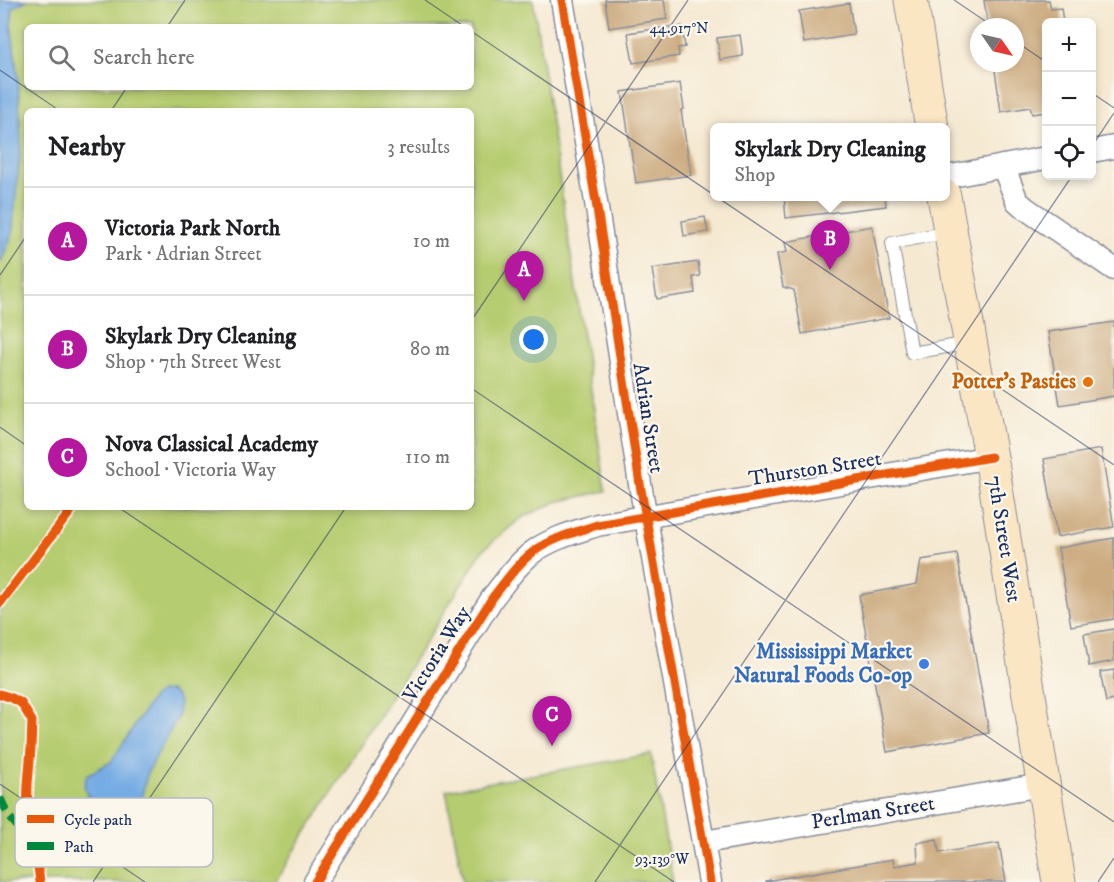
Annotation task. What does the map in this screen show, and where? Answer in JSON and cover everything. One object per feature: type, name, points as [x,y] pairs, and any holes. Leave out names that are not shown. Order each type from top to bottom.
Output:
[{"type":"main road","points":[[911,0],[931,123]]},
{"type":"main road","name":"7th Street West","points":[[945,201],[991,457],[1059,882]]},
{"type":"street","name":"Adrian Street","points":[[562,0],[645,515],[710,882]]},
{"type":"street","points":[[1096,150],[1114,147]]},
{"type":"street","points":[[950,176],[1042,159]]},
{"type":"street","points":[[1003,166],[1017,201],[1024,208],[1114,269]]},
{"type":"street","name":"Thurston Street","points":[[645,515],[991,457]]},
{"type":"street","name":"Victoria Way","points":[[315,882],[493,597],[515,568],[533,552],[558,538],[597,525],[645,515]]},
{"type":"street","name":"Perlman Street","points":[[704,842],[1042,785]]},
{"type":"lane","points":[[950,232],[892,243],[912,353],[970,342]]},
{"type":"green space","points":[[0,0],[533,0],[606,491],[556,502],[520,519],[483,550],[275,882],[0,882]]},
{"type":"green space","points":[[651,754],[673,882],[463,882],[446,790]]},
{"type":"water","points":[[0,0],[27,0],[13,8],[11,25],[18,77],[21,144],[12,235],[0,264]]},
{"type":"water","points":[[171,691],[177,697],[178,717],[148,771],[142,798],[89,798],[84,786],[87,775],[111,762],[153,697],[160,692]]},
{"type":"building","points":[[605,0],[664,0],[667,19],[609,28]]},
{"type":"building","points":[[984,0],[1049,0],[1051,9],[1061,8],[1062,18],[1042,18],[1042,113],[1032,114],[1030,107],[1001,112],[995,72],[1024,72],[1024,18],[987,18]]},
{"type":"building","points":[[849,3],[854,35],[804,43],[799,11]]},
{"type":"building","points":[[674,26],[675,28],[682,26],[685,47],[678,48],[679,56],[633,63],[628,33]]},
{"type":"building","points":[[740,35],[743,56],[720,60],[717,38]]},
{"type":"building","points":[[680,83],[684,109],[681,110],[691,175],[636,183],[622,92]]},
{"type":"building","points":[[784,201],[886,201],[886,206],[786,218]]},
{"type":"building","points":[[705,217],[708,232],[684,236],[682,221]]},
{"type":"building","points":[[872,226],[889,318],[802,334],[794,290],[783,287],[777,254],[787,252],[785,242]]},
{"type":"building","points":[[698,262],[700,276],[693,277],[695,293],[657,299],[652,269]]},
{"type":"building","points":[[1114,322],[1114,396],[1060,405],[1048,332]]},
{"type":"building","points":[[1101,449],[1114,527],[1057,537],[1044,459]]},
{"type":"building","points":[[1114,538],[1114,619],[1071,626],[1058,548]]},
{"type":"building","name":"Mississippi Market Natural Foods Co-op","points":[[957,554],[989,733],[887,752],[859,595],[917,584],[921,560]]},
{"type":"building","points":[[1114,629],[1114,661],[1089,666],[1084,634]]},
{"type":"building","points":[[1114,670],[1114,700],[1106,702],[1100,672]]},
{"type":"building","points":[[937,839],[939,853],[999,843],[1006,882],[766,882],[893,859],[894,866],[918,862],[917,843]]},
{"type":"marked path","points":[[0,798],[15,824]]},
{"type":"cycle path","points":[[562,0],[640,484],[710,882]]},
{"type":"cycle path","points":[[315,882],[493,597],[522,562],[540,547],[597,525],[991,457]]},
{"type":"cycle path","points":[[0,603],[72,510]]},
{"type":"cycle path","points":[[0,694],[21,703],[32,721],[28,798]]},
{"type":"cycle path","points":[[38,867],[40,882]]},
{"type":"place","name":"Skylark Dry Cleaning","points":[[830,270]]},
{"type":"place","name":"Victoria Park North","points":[[524,301]]},
{"type":"place","name":"Potter's Pasties","points":[[1088,382]]},
{"type":"place","name":"Mississippi Market Natural Foods Co-op","points":[[924,664]]},
{"type":"place","name":"Nova Classical Academy","points":[[552,746]]}]
